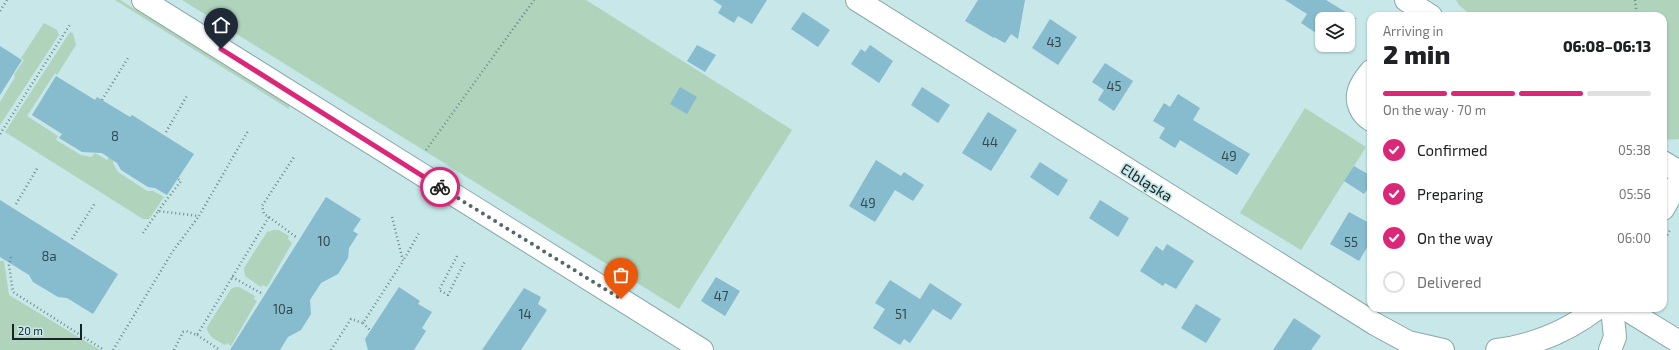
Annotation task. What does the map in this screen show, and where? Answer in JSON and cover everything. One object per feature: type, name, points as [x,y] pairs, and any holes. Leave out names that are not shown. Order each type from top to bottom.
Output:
[{"type":"street","points":[[143,0],[702,350]]},
{"type":"street","name":"Elbląska","points":[[858,0],[1375,324],[1408,342],[1443,350]]},
{"type":"street","points":[[1407,7],[1420,12]]},
{"type":"street","points":[[1367,77],[1359,90],[1359,106],[1362,112],[1367,116]]},
{"type":"street","points":[[1667,164],[1679,172]]},
{"type":"street","points":[[1667,202],[1679,181]]},
{"type":"street","points":[[1497,350],[1517,347],[1550,337],[1580,322],[1593,312]]},
{"type":"street","points":[[1610,350],[1615,337],[1613,312]]},
{"type":"street","points":[[1630,312],[1679,342]]},
{"type":"path","points":[[0,10],[7,0]]},
{"type":"path","points":[[426,150],[534,0]]},
{"type":"path","points":[[1635,0],[1636,12]]},
{"type":"path","points":[[0,134],[71,23]]},
{"type":"path","points":[[102,100],[128,58]]},
{"type":"path","points":[[166,132],[188,94]]},
{"type":"path","points":[[113,350],[173,251],[199,216],[248,131]]},
{"type":"path","points":[[294,158],[262,206],[264,214],[296,237]]},
{"type":"path","points":[[16,204],[38,167]]},
{"type":"path","points":[[143,233],[181,181],[178,179]]},
{"type":"path","points":[[72,239],[95,203]]},
{"type":"path","points":[[158,211],[199,216]]},
{"type":"path","points":[[196,335],[269,217]]},
{"type":"path","points":[[392,217],[403,261]]},
{"type":"path","points":[[363,323],[403,261],[419,233]]},
{"type":"path","points":[[457,256],[438,290],[448,295],[466,261]]},
{"type":"path","points":[[11,258],[9,264],[13,292],[104,350]]},
{"type":"path","points":[[232,277],[261,293]]},
{"type":"path","points":[[331,350],[351,319],[363,323],[370,330]]},
{"type":"path","points":[[174,350],[183,332],[186,331],[196,335],[220,350]]},
{"type":"green space","points":[[115,0],[120,0],[289,105],[289,109]]},
{"type":"green space","points":[[182,0],[586,0],[792,130],[679,309]]},
{"type":"green space","points":[[1456,0],[1679,0],[1679,139],[1667,140],[1667,12],[1467,12],[1459,5]]},
{"type":"green space","points":[[44,23],[57,30],[59,35],[0,125],[0,102],[15,77],[14,75],[24,60],[21,58]]},
{"type":"green space","points":[[70,32],[73,33],[76,45],[57,75],[55,73],[27,116],[58,136],[56,140],[81,155],[91,157],[95,153],[107,160],[109,156],[114,159],[113,163],[118,172],[147,191],[153,191],[164,197],[149,219],[143,219],[5,132]]},
{"type":"green space","points":[[1305,108],[1366,147],[1301,250],[1240,213]]},
{"type":"green space","points":[[279,230],[289,236],[288,239],[292,243],[267,287],[263,285],[261,287],[245,276],[244,268],[267,232]]},
{"type":"green space","points":[[0,261],[4,261],[9,295],[100,350],[0,350]]},
{"type":"green space","points":[[239,287],[255,296],[254,299],[257,301],[231,346],[227,343],[225,345],[213,338],[207,330],[207,327],[231,289]]},
{"type":"building","points":[[713,0],[767,0],[752,24],[738,16],[734,23],[718,13],[722,6]]},
{"type":"building","points":[[978,0],[1025,0],[1018,39],[1011,34],[1005,43],[965,21]]},
{"type":"building","points":[[1285,0],[1326,0],[1346,12],[1315,12],[1315,32],[1301,23],[1307,14]]},
{"type":"building","points":[[803,12],[830,30],[818,47],[791,29]]},
{"type":"building","points":[[1050,19],[1077,37],[1058,65],[1032,48]]},
{"type":"building","points":[[697,45],[716,55],[705,72],[687,61]]},
{"type":"building","points":[[870,45],[893,61],[879,83],[851,64],[861,49],[865,52]]},
{"type":"building","points":[[0,46],[22,60],[0,95]]},
{"type":"building","points":[[1105,63],[1133,81],[1114,111],[1098,100],[1104,90],[1092,82]]},
{"type":"building","points":[[56,76],[95,100],[97,97],[130,117],[132,115],[194,154],[167,195],[155,188],[148,187],[121,170],[117,163],[102,153],[82,152],[59,138],[62,134],[32,115]]},
{"type":"building","points":[[680,87],[697,97],[687,114],[670,104]]},
{"type":"building","points":[[922,87],[950,105],[938,123],[911,105]]},
{"type":"building","points":[[1178,94],[1200,108],[1193,120],[1250,154],[1237,175],[1180,140],[1175,148],[1159,138],[1165,128],[1153,121],[1164,103],[1170,107]]},
{"type":"building","points":[[988,112],[1017,130],[991,171],[962,153]]},
{"type":"building","points":[[876,160],[901,176],[904,172],[924,185],[913,201],[895,190],[875,222],[849,206]]},
{"type":"building","points":[[1040,162],[1068,180],[1058,196],[1030,177]]},
{"type":"building","points":[[1354,166],[1367,174],[1367,190],[1364,194],[1344,181]]},
{"type":"building","points":[[326,197],[361,219],[353,231],[358,234],[349,248],[348,258],[338,274],[321,283],[310,300],[311,314],[301,330],[288,337],[280,350],[230,350]]},
{"type":"building","points":[[0,200],[118,274],[93,314],[67,298],[58,297],[33,282],[29,275],[0,257]]},
{"type":"building","points":[[1100,200],[1129,218],[1118,237],[1089,218]]},
{"type":"building","points":[[1349,212],[1367,222],[1367,248],[1359,261],[1330,244]]},
{"type":"building","points":[[1167,244],[1194,261],[1176,289],[1165,283],[1163,286],[1140,271],[1156,246],[1163,251]]},
{"type":"building","points":[[716,277],[740,291],[725,316],[701,301]]},
{"type":"building","points":[[890,280],[920,299],[930,283],[962,304],[951,320],[933,309],[910,343],[904,339],[900,345],[873,328],[885,309],[875,303]]},
{"type":"building","points":[[399,287],[420,301],[418,304],[432,312],[422,328],[426,331],[414,350],[368,350],[365,339]]},
{"type":"building","points":[[524,288],[541,297],[538,304],[547,310],[521,350],[482,350]]},
{"type":"building","points":[[1196,304],[1221,319],[1206,343],[1181,328]]},
{"type":"building","points":[[1294,318],[1321,336],[1311,350],[1273,350]]},
{"type":"way so far","points":[[440,187],[621,299]]},
{"type":"route","points":[[221,49],[440,187]]}]
